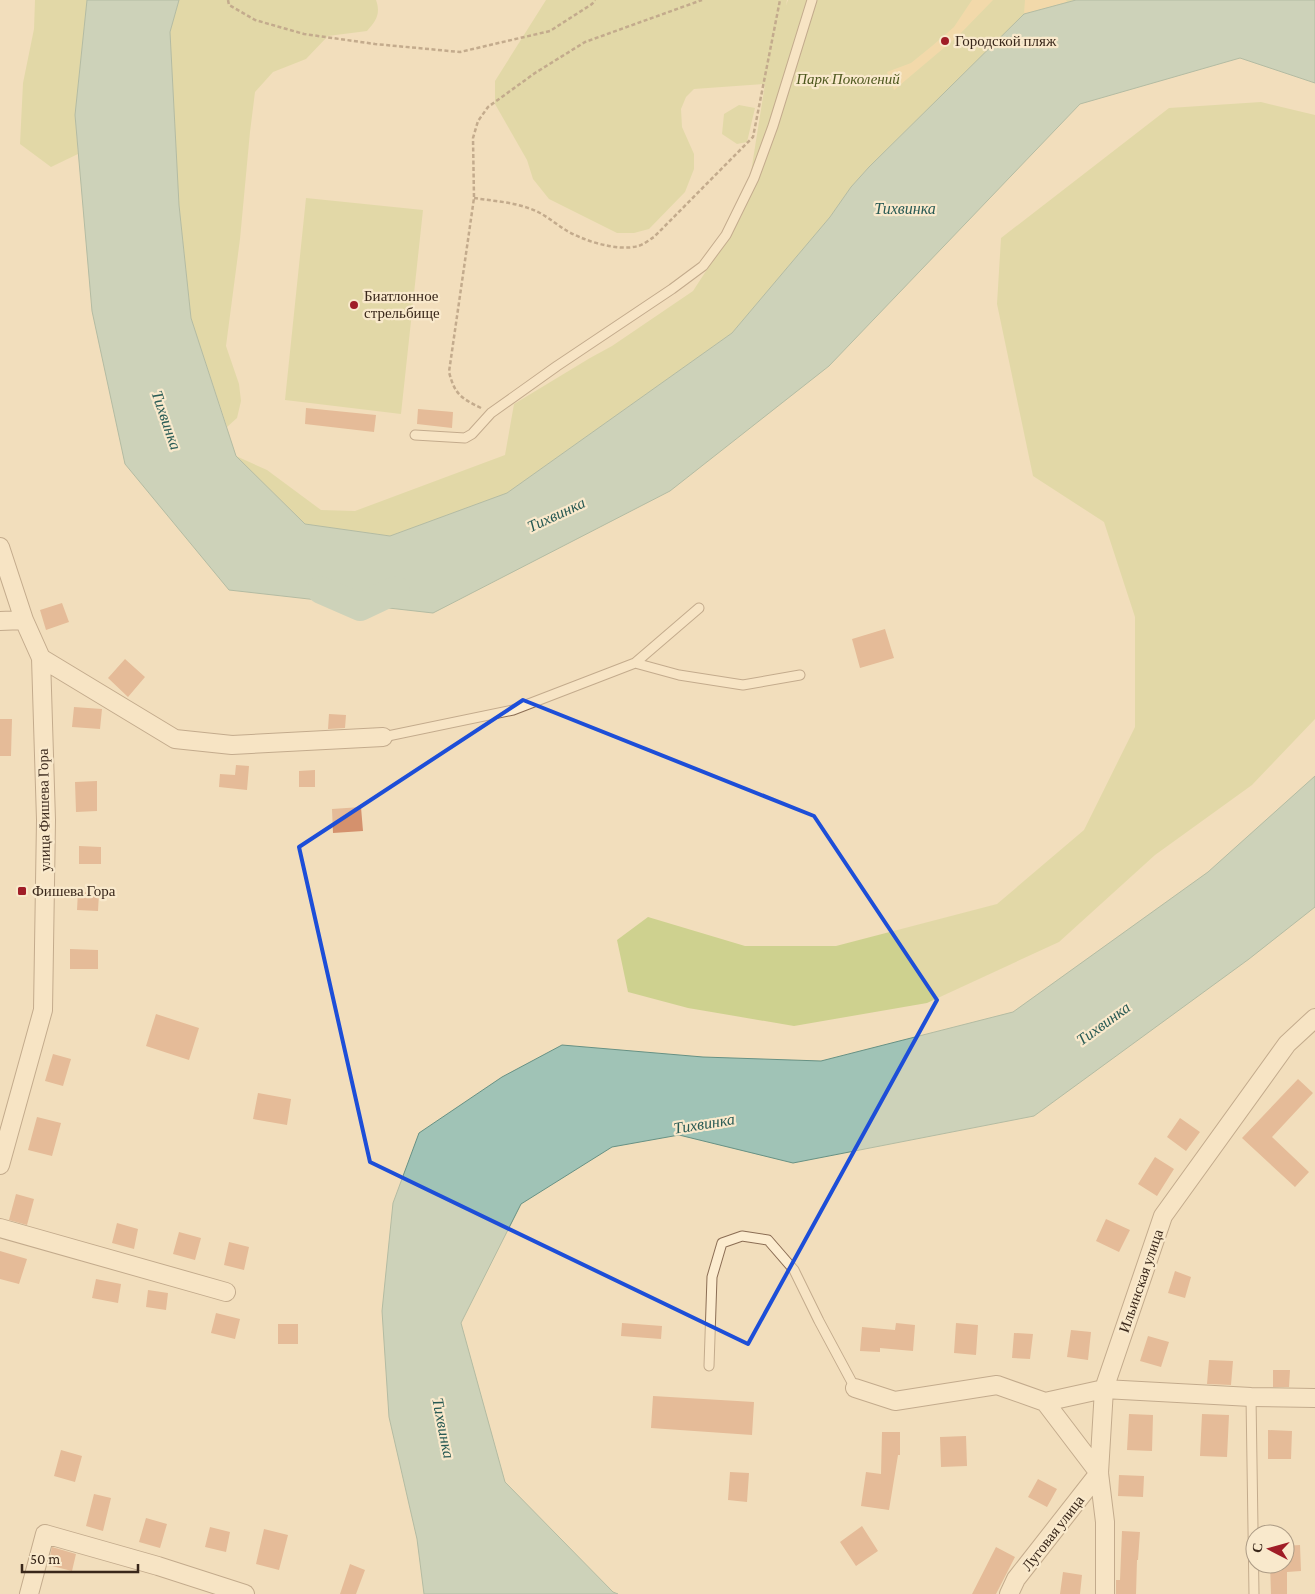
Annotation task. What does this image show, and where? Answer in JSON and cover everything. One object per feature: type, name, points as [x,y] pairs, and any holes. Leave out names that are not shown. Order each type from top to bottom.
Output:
[{"type":"street","name":"улица Фишева Гора","points":[[0,547],[24,620],[41,658],[46,820],[43,1010],[0,1166]]},
{"type":"street","points":[[0,621],[24,620]]},
{"type":"street","points":[[41,658],[175,739],[232,745],[383,737]]},
{"type":"street","name":"Ильинская улица","points":[[1105,1594],[1105,1522],[1099,1473],[1104,1389],[1163,1216],[1287,1044],[1315,1018]]},
{"type":"street","points":[[0,1228],[226,1292]]},
{"type":"street","points":[[855,1388],[895,1401],[997,1385],[1045,1402],[1104,1389],[1251,1397],[1315,1398]]},
{"type":"street","points":[[1045,1402],[1099,1473]]},
{"type":"street","name":"Луговая улица","points":[[1009,1594],[1016,1579],[1099,1473]]},
{"type":"street","points":[[29,1594],[45,1534],[158,1566],[245,1594]]},
{"type":"lane","points":[[415,435],[465,438],[472,434],[491,414],[557,366],[703,266],[726,235],[754,178],[773,126],[812,0]]},
{"type":"lane","points":[[383,737],[513,710],[635,663],[699,608]]},
{"type":"lane","points":[[635,663],[679,676],[743,685],[800,675]]},
{"type":"lane","points":[[709,1366],[712,1277],[722,1243],[742,1236],[768,1240],[794,1270],[818,1321],[855,1388]]},
{"type":"lane","points":[[1251,1397],[1254,1594]]},
{"type":"path","points":[[228,0],[229,5],[255,20],[304,34],[374,44],[460,52],[550,31],[592,4],[595,0]]},
{"type":"path","points":[[491,414],[464,400],[453,388],[449,372],[474,198],[473,138],[478,121],[488,107],[535,73],[584,42],[702,0]]},
{"type":"path","points":[[474,198],[532,209],[544,214],[565,230],[582,239],[601,245],[618,247],[638,246],[654,237],[752,137],[780,0]]},
{"type":"highlighted area","points":[[523,700],[814,816],[937,1000],[748,1344],[370,1162],[299,847]]},
{"type":"green space","points":[[35,0],[87,0],[75,115],[78,154],[51,167],[20,144],[23,83],[34,29]]},
{"type":"green space","points":[[179,0],[376,0],[378,9],[375,20],[367,31],[328,36],[306,59],[273,72],[255,92],[240,239],[226,346],[239,384],[241,401],[237,418],[227,427],[191,318],[179,205],[170,32]]},
{"type":"green space","name":"Парк Поколений","points":[[546,0],[787,0],[786,5],[788,0],[1076,0],[1024,14],[869,167],[851,187],[830,217],[732,333],[507,493],[390,536],[305,524],[236,456],[267,470],[321,510],[355,511],[505,455],[514,404],[612,346],[693,291],[741,217],[748,191],[765,84],[694,89],[686,97],[681,109],[682,127],[694,154],[694,169],[685,192],[649,229],[634,233],[617,233],[549,199],[533,179],[527,160],[495,104],[495,81]]},
{"type":"green space","points":[[1261,102],[1315,115],[1315,719],[1252,785],[1155,855],[1059,942],[927,1003],[794,1026],[688,1008],[628,992],[617,940],[648,917],[745,946],[836,946],[997,904],[1084,830],[1135,727],[1135,617],[1104,522],[1033,476],[997,304],[1001,238],[1169,108]]},
{"type":"green space","points":[[739,105],[755,108],[747,142],[737,144],[722,134],[724,114]]},
{"type":"green space","name":"Биатлонное стрельбище","points":[[306,198],[423,210],[401,414],[285,400]]},
{"type":"sand","name":"Городской пляж","points":[[972,0],[993,0],[958,36],[894,90],[887,72],[911,63],[932,46],[954,27]]},
{"type":"sand","name":"Городской пляж","points":[[1025,0],[1066,0],[1067,2],[1024,14]]},
{"type":"water","name":"Тихвинка","points":[[87,0],[179,0],[170,32],[179,205],[191,318],[236,456],[305,524],[390,536],[507,493],[732,333],[830,217],[851,187],[869,167],[1024,14],[1076,0],[1315,0],[1315,83],[1240,58],[1080,104],[829,366],[670,491],[433,613],[229,590],[125,464],[92,311],[75,115]]},
{"type":"water","name":"Тихвинка","points":[[1315,776],[1315,907],[1249,959],[1034,1116],[793,1163],[679,1135],[612,1147],[521,1204],[461,1323],[505,1482],[613,1592],[618,1594],[424,1594],[417,1539],[389,1417],[382,1311],[393,1203],[419,1133],[502,1077],[562,1045],[703,1057],[821,1061],[1013,1012],[1208,872]]},
{"type":"building","points":[[306,408],[376,415],[374,432],[305,424]]},
{"type":"building","points":[[418,409],[453,412],[452,428],[417,424]]},
{"type":"building","points":[[62,603],[69,622],[46,630],[40,610]]},
{"type":"building","points":[[885,629],[894,658],[860,668],[852,639]]},
{"type":"building","points":[[125,659],[145,677],[128,697],[108,678]]},
{"type":"building","points":[[74,707],[102,709],[100,729],[72,727]]},
{"type":"building","points":[[329,714],[346,715],[345,728],[328,729]]},
{"type":"building","points":[[0,719],[12,719],[11,756],[0,756]]},
{"type":"building","points":[[236,765],[249,766],[247,790],[219,787],[220,774],[235,775]]},
{"type":"building","points":[[315,770],[315,787],[299,787],[299,771]]},
{"type":"building","points":[[97,781],[97,811],[76,812],[75,782]]},
{"type":"building","points":[[361,807],[363,831],[333,833],[332,809]]},
{"type":"building","points":[[79,846],[101,847],[101,864],[79,864]]},
{"type":"building","points":[[78,892],[99,893],[98,911],[77,910]]},
{"type":"building","points":[[70,949],[98,950],[98,969],[70,969]]},
{"type":"building","points":[[156,1014],[199,1028],[189,1060],[146,1046]]},
{"type":"building","points":[[53,1054],[71,1059],[63,1086],[45,1081]]},
{"type":"building","points":[[1298,1079],[1313,1093],[1272,1137],[1309,1172],[1295,1187],[1242,1138]]},
{"type":"building","points":[[258,1093],[291,1099],[287,1125],[253,1119]]},
{"type":"building","points":[[37,1117],[61,1123],[52,1156],[28,1150]]},
{"type":"building","points":[[1180,1118],[1200,1132],[1186,1151],[1167,1137]]},
{"type":"building","points":[[1155,1157],[1174,1169],[1157,1196],[1138,1184]]},
{"type":"building","points":[[16,1194],[34,1199],[27,1225],[9,1220]]},
{"type":"building","points":[[1106,1219],[1130,1230],[1119,1252],[1096,1241]]},
{"type":"building","points":[[117,1223],[138,1229],[134,1249],[112,1243]]},
{"type":"building","points":[[179,1232],[201,1238],[195,1260],[173,1254]]},
{"type":"building","points":[[229,1242],[249,1247],[244,1270],[224,1265]]},
{"type":"building","points":[[0,1251],[27,1259],[19,1284],[0,1279]]},
{"type":"building","points":[[1175,1271],[1191,1277],[1185,1298],[1168,1293]]},
{"type":"building","points":[[96,1279],[121,1284],[118,1303],[92,1298]]},
{"type":"building","points":[[148,1290],[168,1293],[166,1310],[146,1307]]},
{"type":"building","points":[[216,1313],[240,1319],[235,1339],[211,1333]]},
{"type":"building","points":[[622,1323],[662,1326],[661,1339],[621,1336]]},
{"type":"building","points":[[896,1323],[915,1325],[913,1351],[880,1348],[880,1352],[860,1351],[862,1327],[895,1330]]},
{"type":"building","points":[[956,1323],[978,1325],[976,1355],[954,1353]]},
{"type":"building","points":[[278,1324],[298,1324],[298,1344],[278,1344]]},
{"type":"building","points":[[1071,1330],[1091,1332],[1088,1360],[1067,1357]]},
{"type":"building","points":[[1014,1333],[1033,1334],[1030,1359],[1012,1358]]},
{"type":"building","points":[[1148,1336],[1169,1342],[1161,1367],[1140,1361]]},
{"type":"building","points":[[1209,1360],[1233,1361],[1231,1385],[1207,1384]]},
{"type":"building","points":[[1273,1370],[1290,1370],[1289,1387],[1273,1387]]},
{"type":"building","points":[[653,1396],[754,1402],[752,1435],[651,1428]]},
{"type":"building","points":[[1129,1414],[1153,1415],[1152,1451],[1127,1450]]},
{"type":"building","points":[[1202,1414],[1229,1415],[1227,1457],[1200,1456]]},
{"type":"building","points":[[1268,1430],[1292,1431],[1291,1459],[1268,1459]]},
{"type":"building","points":[[882,1432],[900,1432],[900,1455],[898,1455],[889,1510],[861,1506],[866,1472],[881,1474]]},
{"type":"building","points":[[966,1436],[967,1466],[941,1467],[940,1437]]},
{"type":"building","points":[[61,1450],[82,1456],[75,1482],[54,1476]]},
{"type":"building","points":[[730,1472],[749,1473],[747,1502],[728,1500]]},
{"type":"building","points":[[1119,1475],[1144,1476],[1143,1497],[1118,1496]]},
{"type":"building","points":[[1038,1479],[1057,1489],[1047,1507],[1028,1497]]},
{"type":"building","points":[[94,1494],[111,1498],[103,1531],[86,1526]]},
{"type":"building","points":[[146,1518],[167,1524],[160,1548],[139,1542]]},
{"type":"building","points":[[862,1526],[878,1551],[856,1566],[840,1542]]},
{"type":"building","points":[[210,1527],[230,1532],[226,1552],[205,1547]]},
{"type":"building","points":[[264,1529],[288,1535],[279,1570],[256,1564]]},
{"type":"building","points":[[1122,1531],[1140,1532],[1136,1594],[1116,1594],[1116,1580],[1120,1580]]},
{"type":"building","points":[[1295,1545],[1300,1545],[1301,1571],[1295,1571]]},
{"type":"building","points":[[52,1547],[76,1554],[72,1571],[48,1565]]},
{"type":"building","points":[[996,1547],[1015,1557],[996,1594],[972,1594]]},
{"type":"building","points":[[350,1564],[365,1570],[356,1594],[340,1594]]},
{"type":"building","points":[[1063,1572],[1082,1575],[1080,1594],[1060,1594]]},
{"type":"building","points":[[1270,1574],[1287,1574],[1287,1594],[1271,1594]]},
{"type":"waterway","name":"Тихвинка","points":[[321,590],[360,607],[396,590]]},
{"type":"place","name":"Городской пляж","points":[[945,41]]},
{"type":"place","name":"Биатлонное стрельбище","points":[[354,305]]},
{"type":"place","name":"Фишева Гора","points":[[22,891]]}]
